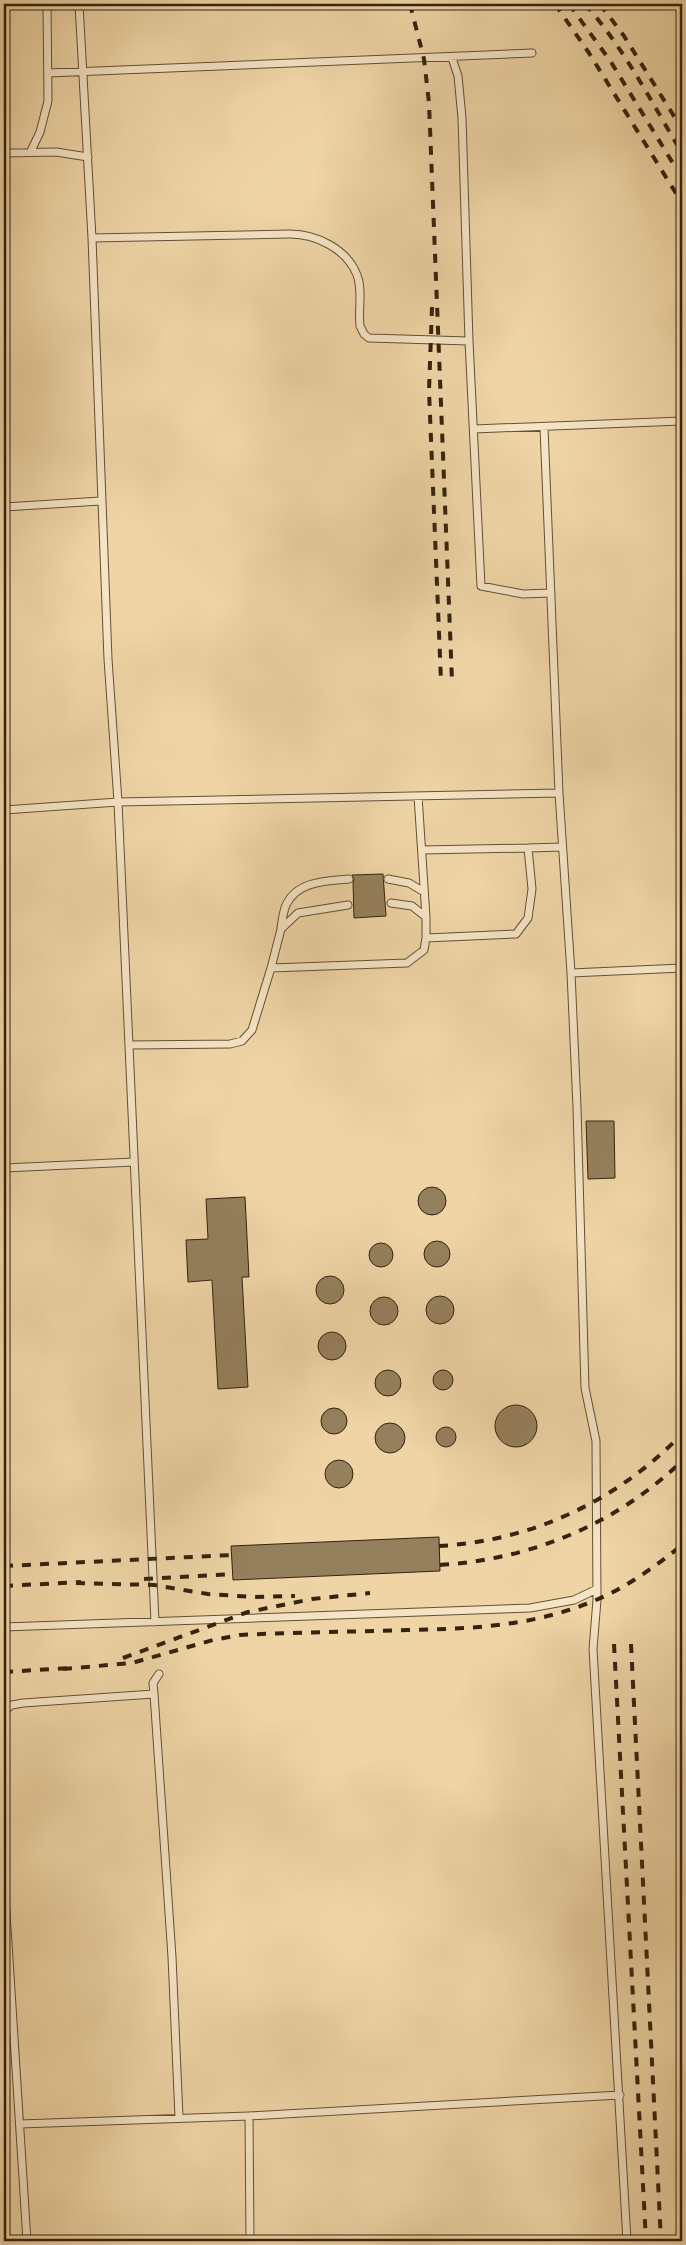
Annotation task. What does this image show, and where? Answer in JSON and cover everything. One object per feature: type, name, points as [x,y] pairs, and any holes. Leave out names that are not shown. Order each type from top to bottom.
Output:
[{"type":"lane","points":[[31,151],[40,132],[48,101],[47,4]]},
{"type":"lane","points":[[79,4],[92,238],[108,659],[118,802],[130,1045],[155,1622]]},
{"type":"lane","points":[[48,73],[452,58],[532,53]]},
{"type":"lane","points":[[452,58],[458,76],[462,118],[469,341],[481,586],[523,594],[550,593]]},
{"type":"lane","points":[[4,153],[56,152],[88,157]]},
{"type":"lane","points":[[92,238],[290,234],[312,236],[322,240],[340,254],[357,275],[360,326],[364,334],[369,338],[469,341]]},
{"type":"lane","points":[[474,429],[544,428],[682,421]]},
{"type":"lane","points":[[544,428],[559,793],[571,973],[577,1106],[584,1388],[596,1441],[597,1589],[593,1649],[627,2241]]},
{"type":"lane","points":[[4,507],[101,501]]},
{"type":"lane","points":[[4,810],[118,802],[559,793]]},
{"type":"lane","points":[[272,968],[407,963],[424,950],[426,917],[418,796]]},
{"type":"lane","points":[[422,850],[562,847]]},
{"type":"lane","points":[[426,938],[516,934],[528,918],[531,899],[532,889],[528,848]]},
{"type":"lane","points":[[130,1045],[230,1044],[242,1041],[252,1030],[272,968],[286,905],[297,890],[317,882],[349,879]]},
{"type":"lane","points":[[388,879],[409,883],[424,892]]},
{"type":"lane","points":[[391,903],[412,906],[426,917]]},
{"type":"lane","points":[[281,929],[298,913],[348,905]]},
{"type":"lane","points":[[571,973],[682,968]]},
{"type":"lane","points":[[4,1168],[134,1162]]},
{"type":"lane","points":[[4,1627],[530,1608],[574,1600],[597,1589]]},
{"type":"lane","points":[[159,1674],[153,1683],[172,1956],[179,2117]]},
{"type":"lane","points":[[4,1711],[12,1705],[23,1703],[154,1694]]},
{"type":"lane","points":[[4,1881],[26,2241]]},
{"type":"lane","points":[[20,2124],[249,2116],[620,2095]]},
{"type":"lane","points":[[249,2116],[250,2241]]},
{"type":"building","points":[[383,874],[386,916],[354,918],[354,879],[352,875]]},
{"type":"building","points":[[586,1121],[614,1121],[615,1178],[588,1179]]},
{"type":"building","points":[[432,1187],[442,1191],[446,1201],[442,1211],[432,1215],[422,1211],[418,1201],[422,1191]]},
{"type":"building","points":[[245,1197],[249,1277],[242,1277],[248,1387],[218,1389],[212,1280],[188,1282],[186,1240],[208,1239],[206,1199]]},
{"type":"building","points":[[437,1241],[447,1244],[450,1254],[447,1264],[437,1267],[427,1264],[424,1254],[427,1244]]},
{"type":"building","points":[[376,1243],[386,1243],[393,1250],[393,1260],[386,1267],[376,1267],[369,1260],[369,1250]]},
{"type":"building","points":[[330,1276],[340,1280],[344,1290],[340,1300],[330,1304],[320,1300],[316,1290],[320,1280]]},
{"type":"building","points":[[440,1296],[450,1300],[454,1310],[450,1320],[440,1324],[430,1320],[426,1310],[430,1300]]},
{"type":"building","points":[[384,1297],[394,1301],[398,1311],[394,1321],[384,1325],[374,1321],[370,1311],[374,1301]]},
{"type":"building","points":[[332,1332],[342,1336],[346,1346],[342,1356],[332,1360],[322,1356],[318,1346],[322,1336]]},
{"type":"building","points":[[388,1370],[397,1374],[401,1383],[397,1392],[388,1396],[379,1392],[375,1383],[379,1374]]},
{"type":"building","points":[[443,1370],[450,1373],[453,1380],[450,1387],[443,1390],[436,1387],[433,1380],[436,1373]]},
{"type":"building","points":[[520,1405],[528,1408],[534,1414],[537,1426],[534,1438],[528,1444],[512,1447],[504,1444],[498,1438],[495,1422],[498,1414],[504,1408]]},
{"type":"building","points":[[334,1408],[343,1412],[347,1421],[343,1430],[334,1434],[325,1430],[321,1421],[325,1412]]},
{"type":"building","points":[[390,1423],[396,1424],[404,1432],[404,1444],[396,1452],[390,1453],[384,1452],[376,1444],[375,1438],[376,1432],[384,1424]]},
{"type":"building","points":[[446,1427],[453,1430],[456,1437],[453,1444],[446,1447],[439,1444],[436,1437],[439,1430]]},
{"type":"building","points":[[339,1460],[349,1464],[353,1474],[349,1484],[339,1488],[329,1484],[325,1474],[329,1464]]},
{"type":"building","points":[[439,1537],[440,1571],[233,1580],[231,1546]]},
{"type":"railway","points":[[410,4],[424,59],[429,103],[452,681]]},
{"type":"railway","points":[[555,4],[589,53],[682,203]]},
{"type":"railway","points":[[569,4],[611,62],[682,178]]},
{"type":"railway","points":[[585,4],[625,57],[682,153]]},
{"type":"railway","points":[[600,4],[624,36],[682,129]]},
{"type":"railway","points":[[432,307],[429,391],[441,681]]},
{"type":"railway","points":[[439,1546],[507,1536],[540,1526],[571,1513],[601,1498],[630,1479],[657,1458],[682,1434]]},
{"type":"railway","points":[[440,1565],[507,1555],[570,1535],[629,1503],[656,1484],[682,1461]]},
{"type":"railway","points":[[63,1669],[132,1663],[213,1640],[240,1635],[455,1629],[527,1621],[573,1609],[608,1595],[662,1561],[682,1545]]},
{"type":"railway","points":[[4,1566],[232,1555]]},
{"type":"railway","points":[[144,1579],[232,1574]]},
{"type":"railway","points":[[4,1586],[81,1582]]},
{"type":"railway","points":[[76,1583],[154,1585],[208,1594],[253,1597],[295,1596]]},
{"type":"railway","points":[[123,1658],[248,1612],[312,1599],[370,1593]]},
{"type":"railway","points":[[614,1644],[646,2241]]},
{"type":"railway","points":[[631,1644],[661,2241]]},
{"type":"railway","points":[[4,1672],[69,1668]]}]
